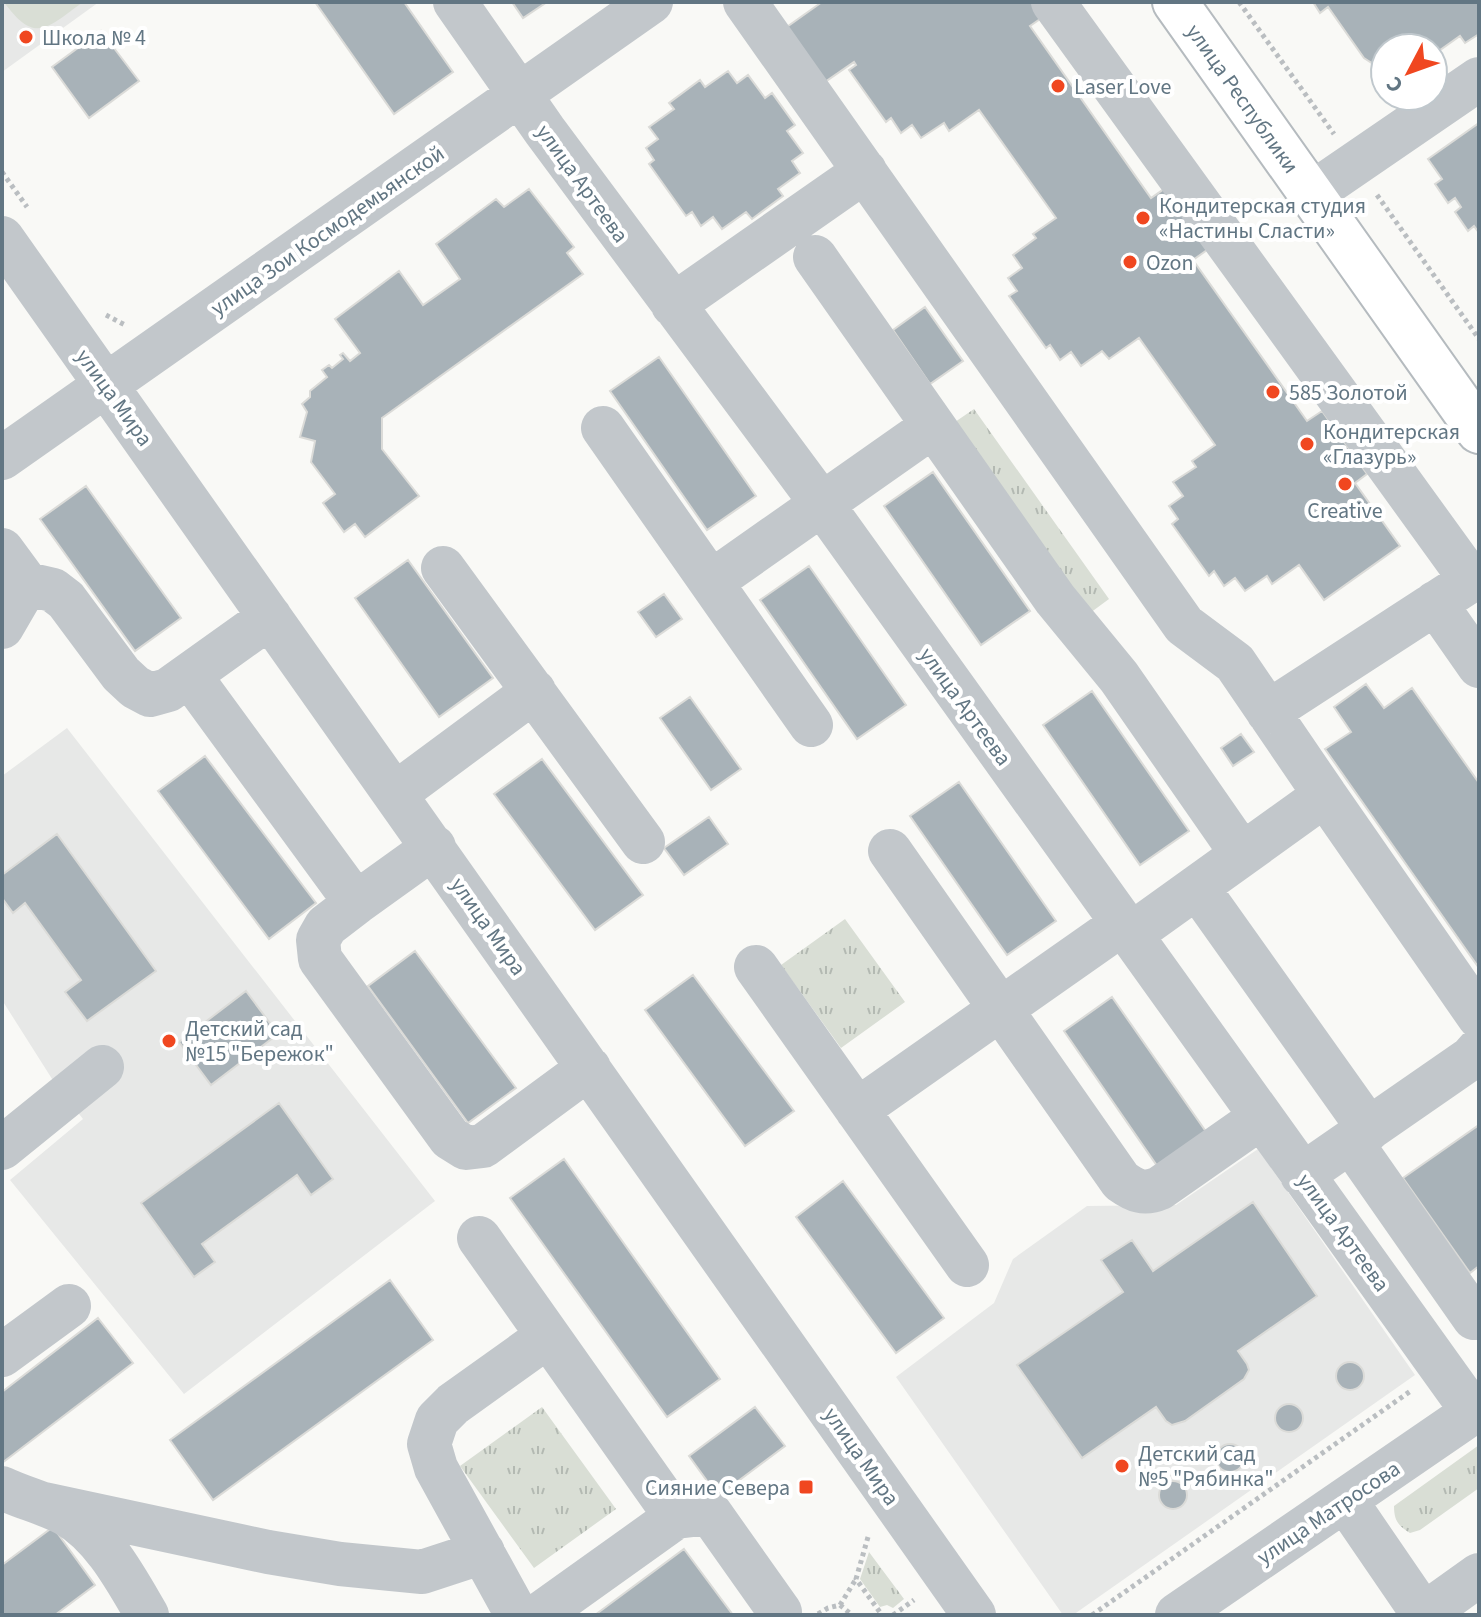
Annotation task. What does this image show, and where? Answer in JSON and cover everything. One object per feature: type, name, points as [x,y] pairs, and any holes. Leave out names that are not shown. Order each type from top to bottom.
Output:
[{"type":"main road","name":"улица Республики","points":[[1175,2],[1479,431]]},
{"type":"street","name":"улица Артеева","points":[[455,2],[673,305],[822,504],[1260,1118],[1476,1410]]},
{"type":"street","name":"улица Зои Космодемьянской","points":[[2,458],[651,2]]},
{"type":"street","points":[[1053,2],[1462,586],[1479,666]]},
{"type":"street","points":[[753,5],[865,171],[1184,625],[1235,663],[1479,1017]]},
{"type":"street","points":[[1311,194],[1479,79]]},
{"type":"street","points":[[673,305],[865,171]]},
{"type":"street","name":"улица Мира","points":[[15,223],[106,384],[974,1615]]},
{"type":"street","points":[[815,257],[1055,599],[1119,677],[1242,854]]},
{"type":"street","points":[[711,582],[933,426]]},
{"type":"street","points":[[603,428],[811,725]]},
{"type":"street","points":[[2,627],[14,567],[66,600],[121,674],[150,695],[168,690],[190,676],[270,617]]},
{"type":"street","points":[[443,568],[643,842]]},
{"type":"street","points":[[1268,712],[1462,586]]},
{"type":"street","points":[[190,676],[356,903]]},
{"type":"street","points":[[395,794],[534,691]]},
{"type":"street","points":[[857,1110],[1000,1010],[1197,887],[1325,795]]},
{"type":"street","points":[[434,847],[326,926],[318,940],[320,959],[450,1138],[466,1148],[483,1146],[589,1068]]},
{"type":"street","points":[[890,851],[1121,1181],[1134,1190],[1147,1193],[1160,1188],[1260,1118]]},
{"type":"street","points":[[1197,887],[1360,1135],[1474,1318]]},
{"type":"street","points":[[756,967],[967,1265]]},
{"type":"street","points":[[1302,1175],[1471,1058],[1479,1049]]},
{"type":"street","points":[[2,1148],[102,1067]]},
{"type":"street","points":[[479,1238],[676,1517]]},
{"type":"street","points":[[2,1355],[69,1306]]},
{"type":"street","points":[[517,1615],[436,1468],[429,1444],[437,1420],[453,1404],[548,1336]]},
{"type":"street","name":"улица Матросова","points":[[1177,1615],[1476,1410]]},
{"type":"street","points":[[2,1488],[67,1515],[102,1546],[147,1615]]},
{"type":"street","points":[[1345,1500],[1423,1615],[1479,1575]]},
{"type":"street","points":[[44,1504],[268,1552],[340,1564],[422,1572],[483,1552]]},
{"type":"street","points":[[539,1615],[676,1517],[710,1513],[798,1613]]},
{"type":"path","points":[[2,172],[15,223]]},
{"type":"path","points":[[102,311],[118,323],[135,328]]},
{"type":"path","points":[[1092,1615],[1423,1383],[1415,1360],[1429,1350]]},
{"type":"path","points":[[798,1613],[840,1605],[856,1579],[868,1537]]},
{"type":"path","points":[[856,1579],[882,1615]]},
{"type":"path","points":[[893,1615],[914,1600]]},
{"type":"path","points":[[840,1605],[852,1615]]},
{"type":"shaded area","name":"Школа № 4","points":[[2,2],[99,2],[2,72]]},
{"type":"shaded area","name":"Детский сад №15 \"Бережок\"","points":[[67,728],[435,1201],[184,1394],[10,1180],[83,1119],[54,1082],[2,1000],[2,776]]},
{"type":"shaded area","name":"Детский сад №5 \"Рябинка\"","points":[[1258,1149],[1415,1375],[1073,1615],[1063,1615],[896,1377],[994,1303],[1013,1259],[1087,1206],[1176,1205]]},
{"type":"green space","points":[[4,2],[83,2],[50,25],[33,28],[24,24]]},
{"type":"green space","points":[[974,409],[1109,599],[1090,613],[955,422]]},
{"type":"green space","points":[[845,919],[905,1002],[841,1048],[781,965]]},
{"type":"green space","points":[[542,1407],[616,1509],[534,1568],[460,1466]]},
{"type":"green space","points":[[1479,1445],[1479,1488],[1420,1530],[1410,1533],[1402,1528],[1396,1519],[1394,1506]]},
{"type":"green space","points":[[869,1552],[904,1599],[893,1608],[887,1605],[880,1607],[860,1579]]},
{"type":"building","points":[[315,2],[404,2],[453,72],[394,114]]},
{"type":"building","points":[[512,2],[547,2],[523,18]]},
{"type":"building","points":[[822,2],[1033,2],[1043,17],[1030,26],[1151,198],[1164,189],[1207,250],[1193,260],[1307,421],[1322,411],[1367,474],[1355,483],[1400,546],[1324,600],[1299,565],[1272,584],[1267,576],[1245,591],[1235,578],[1224,586],[1214,571],[1209,576],[1172,524],[1178,519],[1169,506],[1183,496],[1173,482],[1196,467],[1192,461],[1215,445],[1139,338],[1109,359],[1102,351],[1081,366],[1071,352],[1060,360],[1050,345],[1046,348],[1009,296],[1017,291],[1008,278],[1022,268],[1013,255],[1036,238],[1033,234],[1056,218],[979,110],[949,131],[944,123],[921,138],[912,125],[901,133],[891,118],[886,122],[849,70],[856,65],[854,62],[822,84],[784,29]]},
{"type":"building","points":[[1313,2],[1479,2],[1479,34],[1465,43],[1460,36],[1449,44],[1449,32],[1369,32],[1369,61],[1328,7],[1320,13]]},
{"type":"building","points":[[101,31],[139,81],[89,118],[52,67]]},
{"type":"building","points":[[728,71],[737,83],[748,75],[765,98],[772,93],[795,125],[787,131],[803,153],[792,161],[800,173],[778,189],[783,196],[752,219],[746,212],[722,229],[713,217],[701,226],[692,212],[686,216],[649,164],[654,160],[646,148],[658,139],[649,127],[674,109],[669,103],[700,80],[705,87]]},
{"type":"building","points":[[1479,123],[1479,233],[1474,226],[1468,231],[1455,212],[1461,207],[1455,198],[1448,203],[1435,184],[1442,179],[1428,159]]},
{"type":"building","points":[[529,189],[574,247],[567,253],[583,274],[382,418],[382,449],[419,496],[365,537],[355,524],[344,532],[323,503],[335,494],[311,462],[315,441],[300,437],[307,412],[302,404],[310,397],[310,391],[327,377],[322,370],[329,365],[332,368],[343,359],[340,355],[343,353],[350,361],[360,353],[335,319],[399,271],[423,305],[460,279],[436,244],[496,199],[504,207]]},
{"type":"building","points":[[925,307],[963,361],[930,384],[893,330]]},
{"type":"building","points":[[659,357],[756,496],[707,530],[610,391]]},
{"type":"building","points":[[933,472],[1030,611],[981,645],[884,506]]},
{"type":"building","points":[[86,486],[181,618],[135,651],[40,519]]},
{"type":"building","points":[[408,560],[493,678],[439,717],[355,598]]},
{"type":"building","points":[[809,566],[906,705],[857,739],[760,600]]},
{"type":"building","points":[[664,594],[682,619],[656,637],[638,612]]},
{"type":"building","points":[[1366,684],[1384,708],[1412,688],[1479,783],[1479,968],[1325,749],[1351,732],[1334,707]]},
{"type":"building","points":[[1092,691],[1189,831],[1140,865],[1043,725]]},
{"type":"building","points":[[690,697],[741,769],[711,790],[660,718]]},
{"type":"building","points":[[1241,734],[1254,752],[1233,766],[1221,748]]},
{"type":"building","points":[[205,756],[316,903],[269,939],[158,791]]},
{"type":"building","points":[[542,759],[643,895],[595,930],[494,794]]},
{"type":"building","points":[[959,782],[1056,921],[1007,955],[910,816]]},
{"type":"building","points":[[709,817],[728,844],[684,875],[664,848]]},
{"type":"building","points":[[57,834],[156,971],[87,1021],[65,992],[81,980],[25,903],[13,913],[2,898],[2,875]]},
{"type":"building","points":[[415,951],[516,1088],[468,1123],[368,986]]},
{"type":"building","points":[[693,975],[794,1111],[745,1146],[645,1010]]},
{"type":"building","points":[[246,991],[278,1034],[211,1085],[179,1042]]},
{"type":"building","points":[[1112,997],[1209,1136],[1160,1170],[1064,1031]]},
{"type":"building","points":[[279,1103],[333,1179],[311,1195],[297,1175],[202,1244],[215,1262],[194,1277],[141,1203]]},
{"type":"building","points":[[1479,1125],[1479,1266],[1470,1273],[1403,1178]]},
{"type":"building","points":[[564,1159],[720,1379],[667,1417],[510,1198]]},
{"type":"building","points":[[843,1181],[944,1318],[896,1353],[796,1217]]},
{"type":"building","points":[[1253,1202],[1317,1296],[1238,1351],[1249,1370],[1244,1379],[1185,1421],[1172,1425],[1156,1407],[1082,1458],[1017,1365],[1123,1292],[1101,1260],[1132,1240],[1153,1271]]},
{"type":"building","points":[[390,1280],[433,1340],[213,1500],[170,1440]]},
{"type":"building","points":[[98,1318],[133,1363],[2,1463],[2,1392]]},
{"type":"building","points":[[1350,1362],[1360,1366],[1364,1376],[1360,1386],[1350,1390],[1340,1386],[1336,1376],[1340,1366]]},
{"type":"building","points":[[1289,1404],[1299,1408],[1303,1418],[1299,1428],[1289,1432],[1279,1428],[1275,1418],[1279,1408]]},
{"type":"building","points":[[755,1407],[785,1446],[718,1496],[689,1456]]},
{"type":"building","points":[[1230,1444],[1240,1448],[1244,1458],[1240,1468],[1230,1472],[1220,1468],[1216,1458],[1220,1448]]},
{"type":"building","points":[[1173,1481],[1183,1485],[1187,1495],[1183,1505],[1173,1509],[1163,1505],[1159,1495],[1163,1485]]},
{"type":"building","points":[[53,1527],[95,1585],[55,1615],[2,1615],[2,1565]]},
{"type":"building","points":[[684,1549],[733,1615],[595,1615]]},
{"type":"place","name":"Школа № 4","points":[[26,37]]},
{"type":"place","name":"Laser Love","points":[[1058,86]]},
{"type":"place","name":"Кондитерская студия «Настины Сласти»","points":[[1143,218]]},
{"type":"place","name":"Ozon","points":[[1130,262]]},
{"type":"place","name":"585 Золотой","points":[[1273,392]]},
{"type":"place","name":"Кондитерская «Глазурь»","points":[[1307,444]]},
{"type":"place","name":"Creative","points":[[1345,484]]},
{"type":"place","name":"Детский сад №15 \"Бережок\"","points":[[169,1041]]},
{"type":"place","name":"Детский сад №5 \"Рябинка\"","points":[[1122,1466]]},
{"type":"place","name":"Сияние Cевера","points":[[806,1487]]}]
